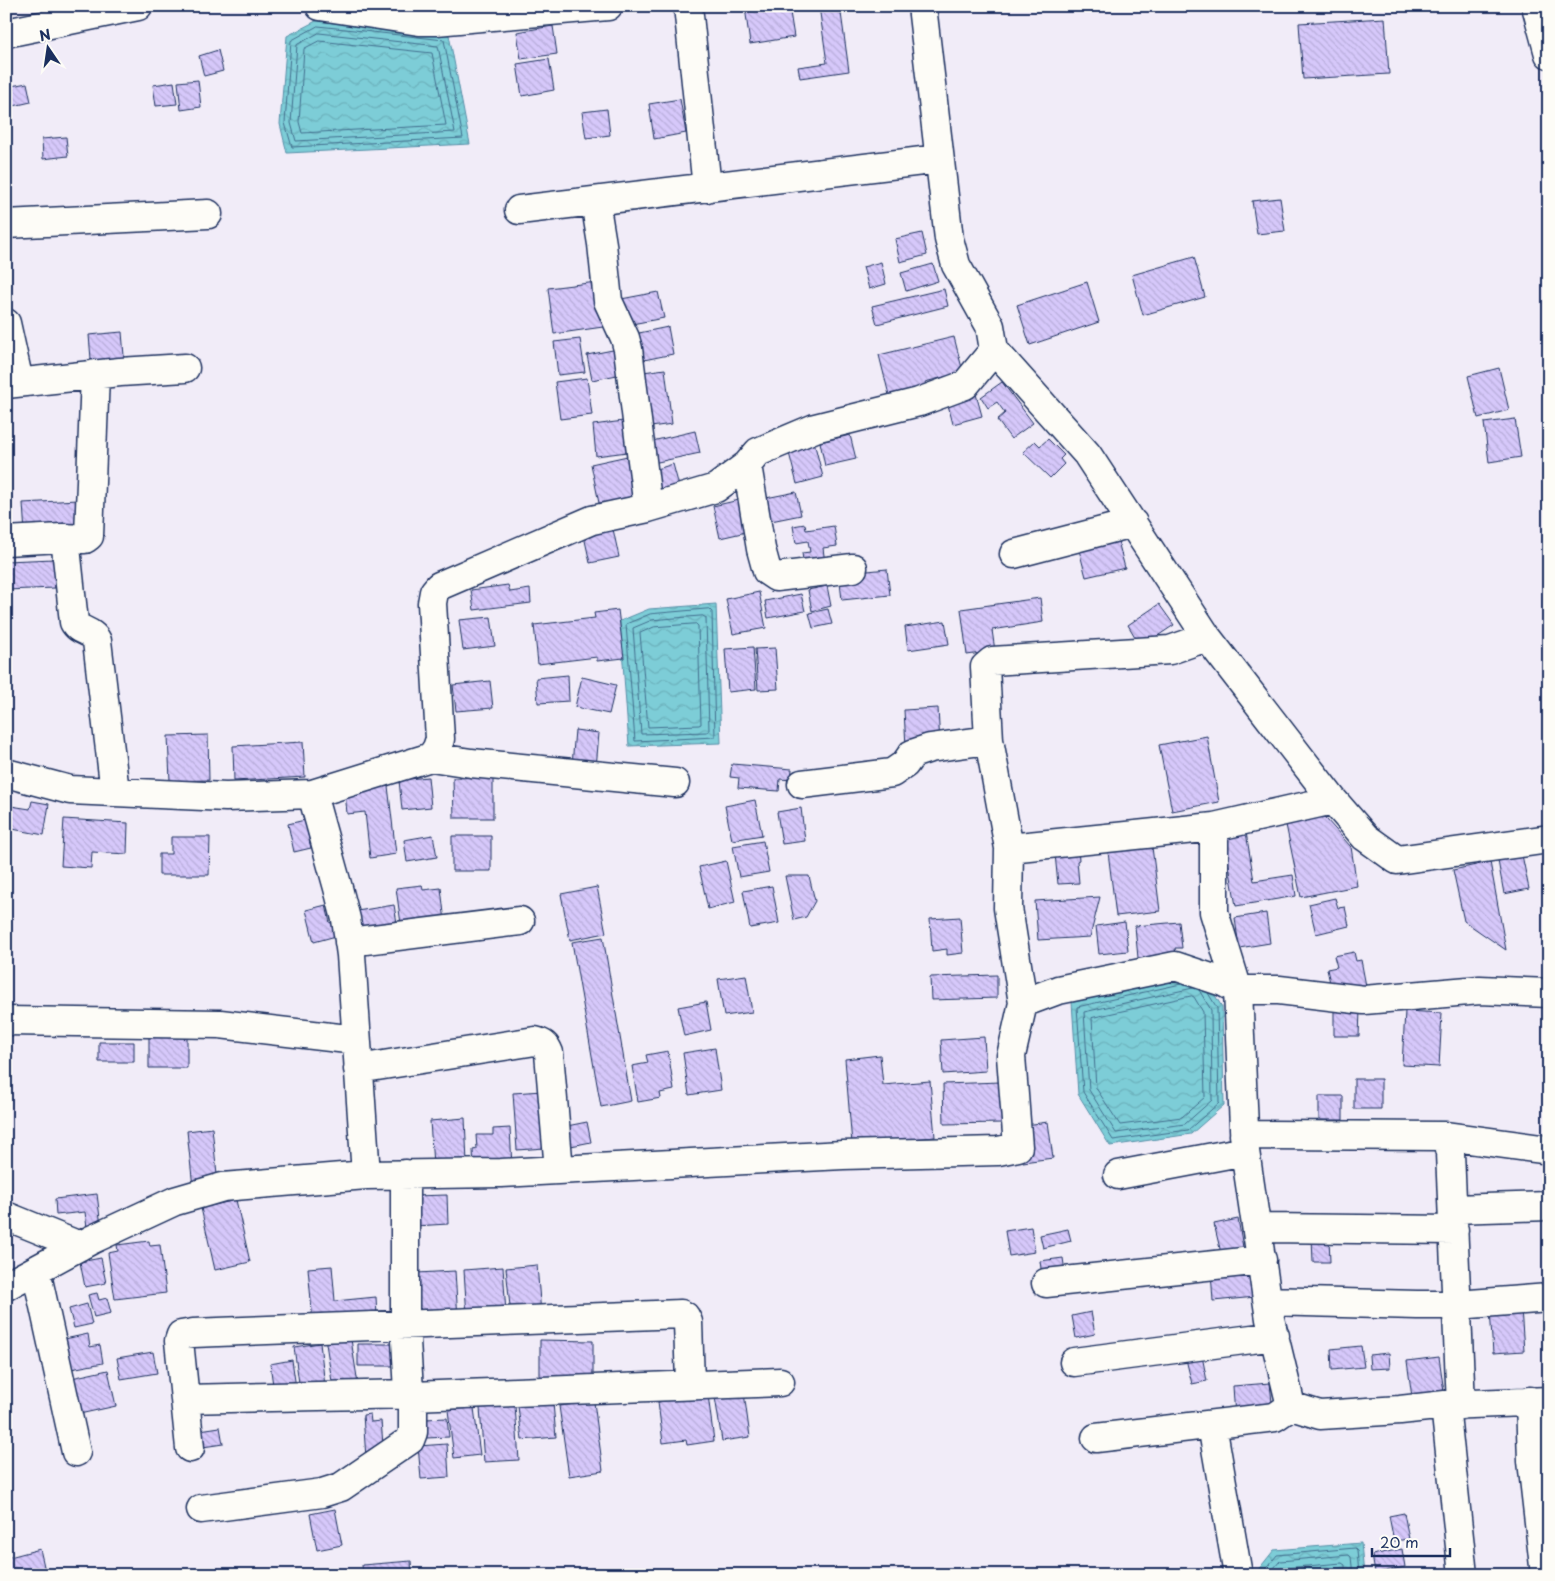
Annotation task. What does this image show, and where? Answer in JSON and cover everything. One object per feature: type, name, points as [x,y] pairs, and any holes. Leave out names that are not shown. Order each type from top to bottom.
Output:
[{"type":"street","points":[[6,33],[138,6]]},
{"type":"street","points":[[320,6],[436,22],[608,6]]},
{"type":"street","points":[[688,6],[707,188]]},
{"type":"street","points":[[922,6],[949,239],[956,265],[990,326],[994,350],[1087,454],[1208,637],[1333,800],[1365,837],[1396,860],[1549,839]]},
{"type":"street","points":[[1536,6],[1549,54]]},
{"type":"street","points":[[519,210],[939,159]]},
{"type":"street","points":[[595,201],[609,306],[626,338],[628,349],[648,508]]},
{"type":"street","points":[[6,224],[208,214]]},
{"type":"street","points":[[6,323],[13,383],[95,374],[185,368]]},
{"type":"street","points":[[431,757],[438,748],[440,739],[432,602],[434,592],[439,586],[592,520],[648,508],[716,488],[747,465],[758,452],[815,428],[919,402],[965,384],[994,350]]},
{"type":"street","points":[[6,541],[85,539],[89,536],[95,374]]},
{"type":"street","points":[[747,465],[766,570],[776,577],[853,568]]},
{"type":"street","points":[[1014,554],[1133,523]]},
{"type":"street","points":[[66,538],[74,622],[76,626],[94,635],[97,642],[116,792]]},
{"type":"street","points":[[6,1286],[80,1246],[175,1201],[223,1187],[366,1175],[559,1170],[843,1155],[998,1151],[1018,1147],[1011,1056],[1023,1002],[1008,908],[1009,848],[989,740],[985,667],[992,661],[1170,650],[1208,637]]},
{"type":"street","points":[[802,784],[892,773],[905,764],[912,754],[930,748],[989,740]]},
{"type":"street","points":[[6,773],[70,790],[226,797],[312,794],[431,757],[450,761],[675,783]]},
{"type":"street","points":[[312,794],[338,888],[349,942],[366,1175]]},
{"type":"street","points":[[1009,848],[1214,827],[1333,800]]},
{"type":"street","points":[[1214,827],[1214,912],[1238,990],[1244,1143],[1268,1301],[1292,1406]]},
{"type":"street","points":[[349,942],[520,920]]},
{"type":"street","points":[[1023,1002],[1058,990],[1175,966],[1223,982],[1238,990],[1279,990],[1364,1000],[1480,990],[1549,993]]},
{"type":"street","points":[[6,1021],[220,1024],[356,1040]]},
{"type":"street","points":[[358,1069],[535,1041],[542,1043],[546,1046],[549,1053],[559,1170]]},
{"type":"street","points":[[1446,1136],[1450,1153],[1454,1220],[1457,1305],[1453,1405],[1463,1575]]},
{"type":"street","points":[[1118,1175],[1244,1143],[1446,1136],[1549,1150]]},
{"type":"street","points":[[201,1509],[322,1493],[341,1487],[410,1440],[413,1432],[412,1395],[409,1391],[405,1324],[405,1174]]},
{"type":"street","points":[[1256,1228],[1454,1220],[1549,1206]]},
{"type":"street","points":[[6,1216],[80,1246]]},
{"type":"street","points":[[1046,1283],[1262,1260]]},
{"type":"street","points":[[36,1270],[76,1452]]},
{"type":"street","points":[[1268,1301],[1457,1305],[1549,1298]]},
{"type":"street","points":[[190,1448],[179,1341],[181,1335],[193,1333],[681,1314],[685,1316],[688,1322],[690,1384]]},
{"type":"street","points":[[1074,1362],[1275,1336]]},
{"type":"street","points":[[184,1399],[412,1395],[780,1382]]},
{"type":"street","points":[[1292,1406],[1320,1415],[1539,1401],[1532,1461],[1545,1575]]},
{"type":"street","points":[[1096,1438],[1275,1417],[1292,1406]]},
{"type":"street","points":[[1212,1425],[1238,1575]]},
{"type":"water","points":[[316,21],[449,35],[470,144],[287,153],[280,124],[287,36]]},
{"type":"water","points":[[716,604],[721,743],[629,746],[620,621],[649,609]]},
{"type":"water","points":[[1202,974],[1222,1007],[1224,1105],[1191,1134],[1110,1146],[1078,1094],[1072,1002]]},
{"type":"water","points":[[1361,1543],[1364,1575],[1254,1575],[1274,1550]]},
{"type":"building","points":[[789,6],[794,37],[750,44],[745,7]]},
{"type":"building","points":[[819,6],[840,6],[849,71],[800,78],[798,67],[827,63]]},
{"type":"building","points":[[1385,18],[1389,74],[1303,79],[1299,23]]},
{"type":"building","points":[[553,26],[557,54],[521,59],[517,32]]},
{"type":"building","points":[[218,50],[223,71],[204,76],[199,56]]},
{"type":"building","points":[[549,59],[554,90],[522,96],[517,64]]},
{"type":"building","points":[[198,80],[201,107],[181,110],[178,82]]},
{"type":"building","points":[[174,82],[177,104],[156,106],[153,85]]},
{"type":"building","points":[[27,83],[31,102],[9,107],[6,87]]},
{"type":"building","points":[[680,99],[686,133],[654,139],[649,104]]},
{"type":"building","points":[[607,109],[610,135],[586,138],[582,112]]},
{"type":"building","points":[[66,137],[68,156],[43,159],[42,139]]},
{"type":"building","points":[[1280,198],[1285,231],[1257,234],[1252,201]]},
{"type":"building","points":[[922,233],[927,255],[900,262],[895,239]]},
{"type":"building","points":[[1194,257],[1205,297],[1143,315],[1132,275]]},
{"type":"building","points":[[881,262],[886,284],[869,289],[863,267]]},
{"type":"building","points":[[933,264],[938,281],[906,291],[901,273]]},
{"type":"building","points":[[597,282],[603,327],[554,334],[548,288]]},
{"type":"building","points":[[1087,282],[1099,322],[1030,345],[1017,305]]},
{"type":"building","points":[[944,289],[948,306],[877,324],[872,306]]},
{"type":"building","points":[[658,292],[664,318],[621,326],[616,300]]},
{"type":"building","points":[[668,327],[673,354],[644,360],[639,333]]},
{"type":"building","points":[[122,332],[125,368],[92,371],[89,335]]},
{"type":"building","points":[[954,337],[963,372],[925,382],[927,389],[890,399],[879,355]]},
{"type":"building","points":[[580,339],[585,372],[558,375],[554,342]]},
{"type":"building","points":[[623,348],[627,373],[592,380],[587,355]]},
{"type":"building","points":[[1499,368],[1509,410],[1478,418],[1468,376]]},
{"type":"building","points":[[665,369],[672,424],[644,428],[636,373]]},
{"type":"building","points":[[587,378],[592,415],[560,419],[555,382]]},
{"type":"building","points":[[1002,382],[1033,423],[1011,439],[997,420],[1005,413],[997,402],[988,408],[981,397]]},
{"type":"building","points":[[976,394],[982,416],[953,424],[947,401]]},
{"type":"building","points":[[1515,419],[1521,457],[1489,462],[1484,423]]},
{"type":"building","points":[[631,420],[635,451],[596,456],[593,425]]},
{"type":"building","points":[[695,431],[700,453],[653,463],[648,442]]},
{"type":"building","points":[[850,435],[856,459],[825,466],[820,442]]},
{"type":"building","points":[[1048,439],[1064,455],[1060,459],[1064,464],[1050,478],[1023,452],[1035,441],[1040,446]]},
{"type":"building","points":[[814,442],[823,477],[797,484],[788,449]]},
{"type":"building","points":[[632,455],[641,499],[600,508],[591,464]]},
{"type":"building","points":[[673,464],[680,490],[658,496],[651,471]]},
{"type":"building","points":[[796,492],[801,515],[766,522],[761,499]]},
{"type":"building","points":[[748,498],[755,530],[720,538],[713,506]]},
{"type":"building","points":[[77,500],[79,532],[25,534],[23,503]]},
{"type":"building","points":[[805,524],[806,530],[834,526],[837,546],[823,548],[825,563],[804,567],[802,553],[810,552],[808,541],[796,543],[793,526]]},
{"type":"building","points":[[613,529],[619,557],[590,563],[584,536]]},
{"type":"building","points":[[1118,541],[1125,568],[1086,577],[1079,550]]},
{"type":"building","points":[[54,559],[55,588],[6,590],[6,561]]},
{"type":"building","points":[[887,569],[890,595],[842,600],[839,574]]},
{"type":"building","points":[[508,585],[510,592],[530,589],[531,603],[474,610],[471,590]]},
{"type":"building","points":[[827,586],[831,606],[812,611],[808,590]]},
{"type":"building","points":[[759,592],[766,628],[733,634],[726,599]]},
{"type":"building","points":[[801,594],[805,611],[768,618],[765,601]]},
{"type":"building","points":[[1040,598],[1043,622],[992,630],[995,651],[967,655],[961,609]]},
{"type":"building","points":[[1159,604],[1174,625],[1141,647],[1128,625]]},
{"type":"building","points":[[828,609],[832,624],[813,628],[809,613]]},
{"type":"building","points":[[618,610],[624,658],[597,661],[597,657],[538,664],[534,625],[595,618],[594,613]]},
{"type":"building","points":[[491,617],[495,646],[463,650],[459,620]]},
{"type":"building","points":[[945,621],[949,644],[908,650],[905,627]]},
{"type":"building","points":[[753,647],[756,689],[728,692],[725,649]]},
{"type":"building","points":[[775,648],[778,689],[758,690],[755,649]]},
{"type":"building","points":[[568,675],[569,701],[538,703],[536,678]]},
{"type":"building","points":[[582,677],[616,685],[609,714],[575,707]]},
{"type":"building","points":[[490,681],[493,708],[456,711],[453,685]]},
{"type":"building","points":[[6,688],[8,744],[6,744]]},
{"type":"building","points":[[938,708],[940,745],[906,747],[904,710]]},
{"type":"building","points":[[575,730],[599,733],[596,768],[572,765]]},
{"type":"building","points":[[208,735],[209,780],[170,781],[168,736]]},
{"type":"building","points":[[1207,736],[1219,802],[1172,811],[1159,745]]},
{"type":"building","points":[[303,742],[305,777],[234,781],[233,746]]},
{"type":"building","points":[[732,764],[792,769],[791,780],[780,779],[779,791],[738,788],[739,778],[730,777]]},
{"type":"building","points":[[428,777],[431,807],[402,810],[399,780]]},
{"type":"building","points":[[493,777],[493,818],[454,818],[453,778]]},
{"type":"building","points":[[388,786],[396,854],[370,858],[365,812],[347,814],[345,791]]},
{"type":"building","points":[[755,800],[762,835],[732,840],[725,806]]},
{"type":"building","points":[[32,801],[49,804],[44,835],[7,828],[11,806],[30,809]]},
{"type":"building","points":[[801,808],[805,841],[782,844],[777,812]]},
{"type":"building","points":[[1319,811],[1351,847],[1357,886],[1301,897],[1285,820]]},
{"type":"building","points":[[64,819],[128,823],[127,854],[92,852],[91,868],[61,866]]},
{"type":"building","points":[[305,820],[311,848],[294,852],[288,824]]},
{"type":"building","points":[[1245,826],[1254,881],[1293,875],[1296,896],[1236,906],[1223,830]]},
{"type":"building","points":[[433,835],[437,857],[407,862],[404,840]]},
{"type":"building","points":[[452,836],[491,836],[491,871],[452,871]]},
{"type":"building","points":[[171,837],[210,837],[209,875],[159,875],[159,854],[171,854]]},
{"type":"building","points":[[763,841],[769,872],[739,877],[733,846]]},
{"type":"building","points":[[1152,847],[1160,911],[1116,916],[1108,852]]},
{"type":"building","points":[[1521,850],[1529,889],[1504,894],[1497,855]]},
{"type":"building","points":[[1078,851],[1079,883],[1058,884],[1055,854]]},
{"type":"building","points":[[726,861],[735,902],[708,909],[699,867]]},
{"type":"building","points":[[1490,862],[1506,950],[1464,921],[1453,870]]},
{"type":"building","points":[[785,876],[809,876],[815,901],[806,917],[794,920]]},
{"type":"building","points":[[422,885],[423,890],[441,888],[445,922],[402,931],[396,888]]},
{"type":"building","points":[[772,886],[779,923],[750,928],[743,891]]},
{"type":"building","points":[[597,887],[606,933],[570,940],[561,894]]},
{"type":"building","points":[[1100,897],[1090,937],[1038,940],[1035,901]]},
{"type":"building","points":[[1335,898],[1338,908],[1345,907],[1349,926],[1316,934],[1309,904]]},
{"type":"building","points":[[326,905],[330,923],[332,922],[336,936],[314,942],[306,910]]},
{"type":"building","points":[[394,905],[398,929],[355,937],[351,912]]},
{"type":"building","points":[[1266,913],[1270,943],[1239,948],[1235,918]]},
{"type":"building","points":[[960,917],[963,953],[947,955],[947,949],[932,951],[930,919]]},
{"type":"building","points":[[1125,922],[1128,951],[1099,954],[1096,926]]},
{"type":"building","points":[[1179,922],[1182,948],[1175,948],[1176,954],[1138,958],[1135,926]]},
{"type":"building","points":[[603,937],[631,1101],[601,1107],[572,942]]},
{"type":"building","points":[[1354,952],[1356,961],[1361,960],[1366,986],[1332,992],[1327,969],[1337,967],[1334,956]]},
{"type":"building","points":[[746,975],[752,1012],[724,1016],[718,979]]},
{"type":"building","points":[[997,975],[997,998],[931,1000],[930,977]]},
{"type":"building","points":[[706,1002],[711,1030],[684,1036],[678,1007]]},
{"type":"building","points":[[1334,1010],[1360,1011],[1359,1036],[1334,1036]]},
{"type":"building","points":[[1405,1011],[1442,1013],[1439,1067],[1402,1065]]},
{"type":"building","points":[[149,1035],[187,1035],[187,1068],[149,1068]]},
{"type":"building","points":[[984,1037],[986,1071],[943,1074],[941,1040]]},
{"type":"building","points":[[99,1042],[134,1042],[134,1062],[99,1062]]},
{"type":"building","points":[[715,1048],[721,1090],[689,1095],[683,1053]]},
{"type":"building","points":[[668,1051],[674,1090],[660,1093],[661,1098],[638,1102],[632,1066],[648,1063],[646,1055]]},
{"type":"building","points":[[880,1055],[883,1085],[930,1081],[935,1137],[852,1144],[845,1059]]},
{"type":"building","points":[[1354,1079],[1381,1079],[1381,1109],[1354,1109]]},
{"type":"building","points":[[1001,1082],[1002,1123],[944,1124],[943,1084]]},
{"type":"building","points":[[542,1091],[545,1148],[517,1150],[513,1093]]},
{"type":"building","points":[[1319,1096],[1343,1096],[1343,1120],[1319,1120]]},
{"type":"building","points":[[465,1118],[467,1163],[433,1165],[430,1121]]},
{"type":"building","points":[[587,1122],[591,1142],[561,1148],[557,1128]]},
{"type":"building","points":[[1048,1122],[1053,1158],[1023,1162],[1018,1126]]},
{"type":"building","points":[[212,1128],[218,1184],[193,1187],[187,1131]]},
{"type":"building","points":[[510,1128],[512,1167],[474,1169],[473,1150],[477,1149],[476,1135],[493,1135],[493,1129]]},
{"type":"building","points":[[97,1194],[101,1226],[87,1228],[85,1212],[56,1215],[55,1199]]},
{"type":"building","points":[[447,1195],[448,1224],[415,1226],[413,1196]]},
{"type":"building","points":[[236,1200],[250,1262],[215,1270],[201,1208]]},
{"type":"building","points":[[1238,1219],[1244,1253],[1222,1257],[1214,1224]]},
{"type":"building","points":[[1031,1227],[1035,1252],[1009,1256],[1005,1231]]},
{"type":"building","points":[[1068,1229],[1071,1241],[1043,1248],[1040,1235]]},
{"type":"building","points":[[1312,1237],[1329,1237],[1330,1262],[1313,1262]]},
{"type":"building","points":[[149,1241],[150,1246],[160,1245],[166,1293],[115,1299],[108,1253],[118,1251],[117,1245]]},
{"type":"building","points":[[101,1258],[106,1283],[85,1287],[80,1262]]},
{"type":"building","points":[[1063,1258],[1065,1272],[1042,1276],[1040,1261]]},
{"type":"building","points":[[537,1265],[541,1314],[511,1316],[506,1268]]},
{"type":"building","points":[[332,1266],[335,1301],[376,1297],[377,1316],[313,1322],[308,1268]]},
{"type":"building","points":[[503,1267],[506,1314],[467,1317],[464,1270]]},
{"type":"building","points":[[1253,1269],[1256,1297],[1213,1301],[1211,1272]]},
{"type":"building","points":[[455,1271],[458,1319],[420,1321],[417,1273]]},
{"type":"building","points":[[97,1293],[99,1300],[107,1298],[111,1313],[94,1317],[88,1295]]},
{"type":"building","points":[[87,1304],[92,1324],[74,1328],[69,1309]]},
{"type":"building","points":[[1521,1308],[1524,1351],[1493,1353],[1490,1310]]},
{"type":"building","points":[[1091,1312],[1095,1334],[1076,1338],[1072,1316]]},
{"type":"building","points":[[350,1333],[358,1384],[333,1388],[325,1337]]},
{"type":"building","points":[[88,1334],[90,1347],[100,1345],[103,1363],[66,1370],[60,1340]]},
{"type":"building","points":[[540,1340],[593,1341],[593,1388],[540,1388]]},
{"type":"building","points":[[320,1343],[325,1386],[300,1390],[294,1347]]},
{"type":"building","points":[[358,1344],[401,1344],[401,1366],[358,1366]]},
{"type":"building","points":[[1361,1346],[1364,1367],[1332,1370],[1331,1349]]},
{"type":"building","points":[[153,1352],[157,1373],[121,1379],[117,1358]]},
{"type":"building","points":[[1389,1353],[1390,1368],[1370,1369],[1369,1355]]},
{"type":"building","points":[[1202,1356],[1207,1381],[1192,1384],[1186,1359]]},
{"type":"building","points":[[1439,1357],[1444,1392],[1412,1397],[1407,1361]]},
{"type":"building","points":[[292,1360],[296,1388],[274,1392],[270,1364]]},
{"type":"building","points":[[108,1370],[116,1406],[75,1415],[67,1379]]},
{"type":"building","points":[[1270,1383],[1273,1413],[1235,1417],[1233,1386]]},
{"type":"building","points":[[744,1393],[750,1437],[722,1441],[715,1397]]},
{"type":"building","points":[[708,1395],[714,1441],[687,1445],[686,1440],[663,1443],[658,1402]]},
{"type":"building","points":[[594,1402],[603,1471],[569,1476],[559,1406]]},
{"type":"building","points":[[553,1403],[556,1437],[522,1440],[518,1406]]},
{"type":"building","points":[[515,1406],[519,1460],[484,1462],[480,1408]]},
{"type":"building","points":[[474,1408],[480,1455],[454,1458],[448,1410]]},
{"type":"building","points":[[370,1414],[371,1422],[381,1421],[384,1456],[366,1458],[363,1415]]},
{"type":"building","points":[[447,1418],[449,1437],[426,1438],[425,1419]]},
{"type":"building","points":[[220,1427],[223,1444],[196,1448],[193,1431]]},
{"type":"building","points":[[447,1444],[449,1477],[421,1479],[418,1446]]},
{"type":"building","points":[[335,1509],[342,1545],[317,1550],[310,1514]]},
{"type":"building","points":[[1404,1513],[1409,1539],[1394,1541],[1389,1516]]},
{"type":"building","points":[[40,1549],[46,1575],[6,1575],[6,1558]]},
{"type":"building","points":[[1402,1549],[1405,1567],[1375,1573],[1372,1555]]},
{"type":"building","points":[[411,1561],[412,1575],[363,1575],[362,1565]]}]
